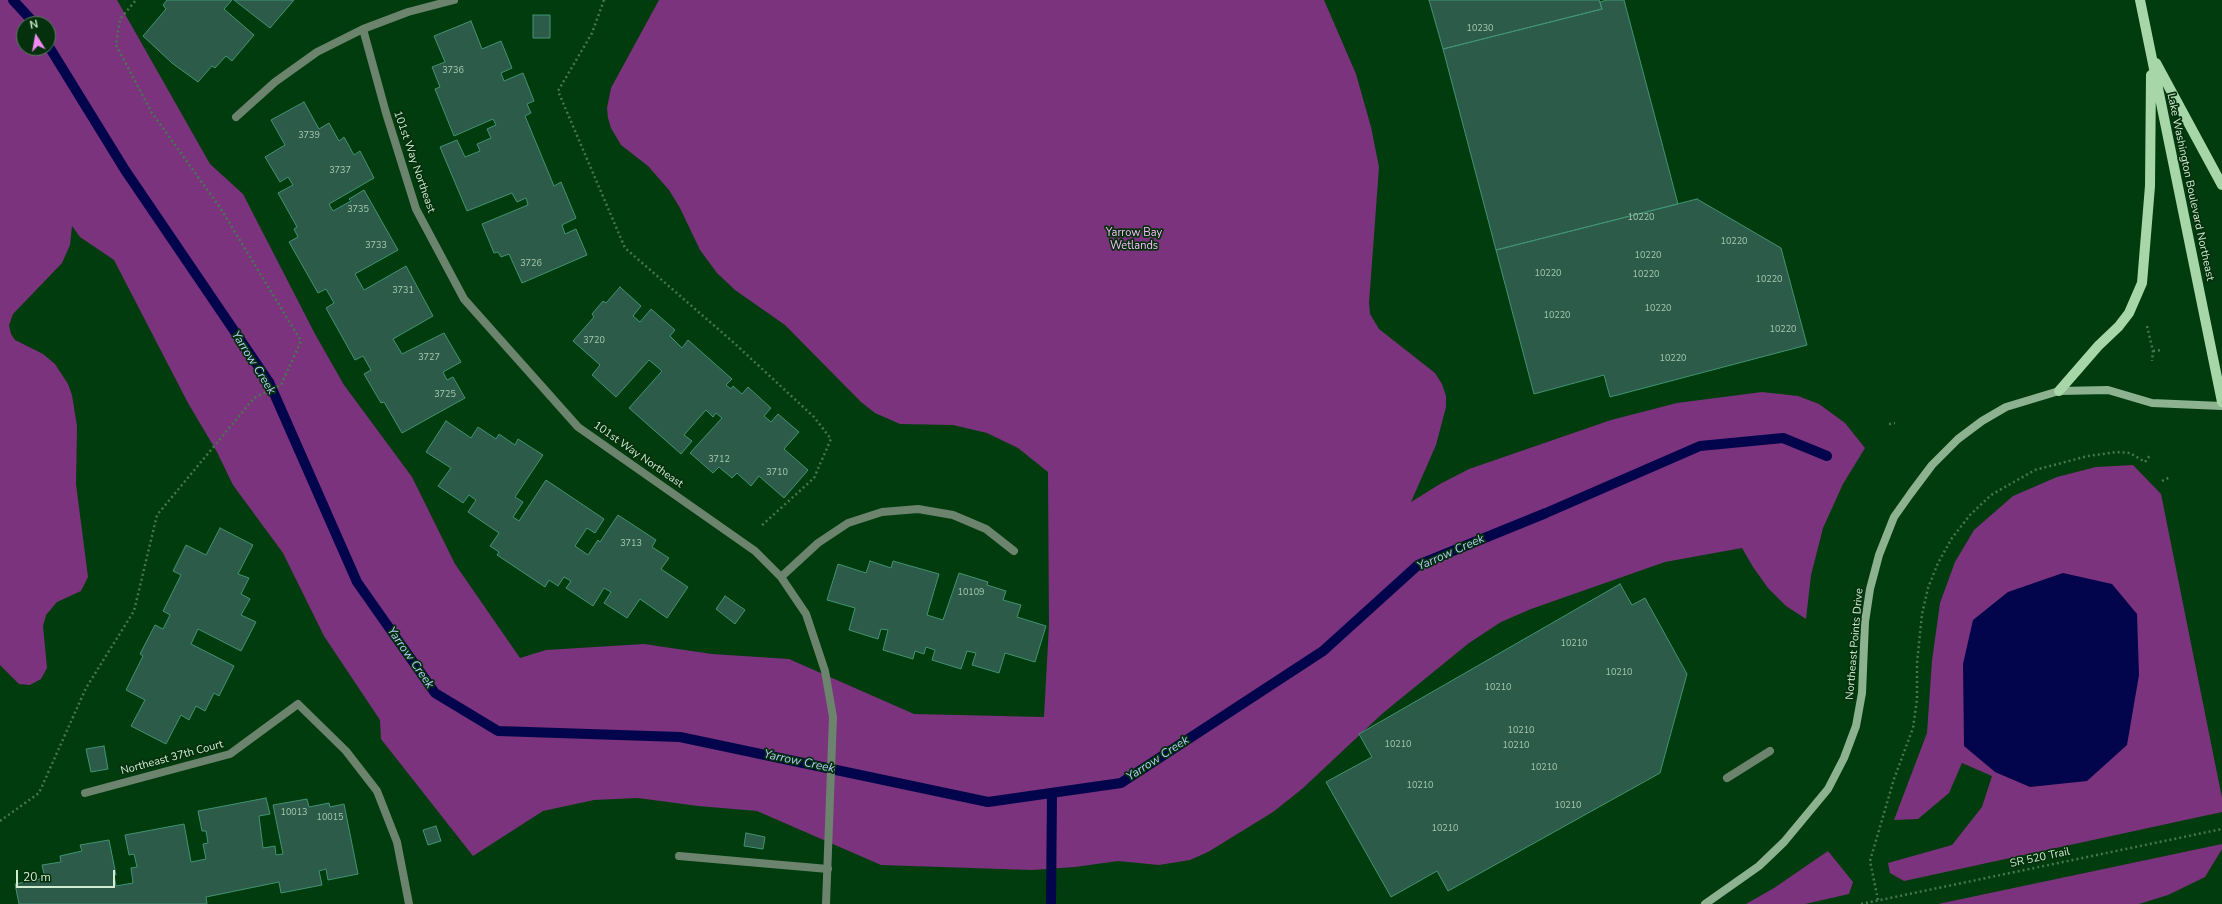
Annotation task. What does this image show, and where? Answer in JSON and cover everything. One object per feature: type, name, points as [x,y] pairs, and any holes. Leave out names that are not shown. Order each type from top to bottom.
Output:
[{"type":"main road","name":"Lake Washington Boulevard Northeast","points":[[2140,0],[2222,402]]},
{"type":"main road","points":[[2151,53],[2222,185]]},
{"type":"main road","points":[[2059,391],[2129,313],[2142,283],[2150,186],[2151,53]]},
{"type":"street","points":[[236,117],[275,82],[311,57],[363,29],[408,12],[454,0]]},
{"type":"street","name":"101st Way Northeast","points":[[363,29],[386,113],[416,209],[464,300],[578,427],[755,551],[781,577],[806,614],[825,671],[833,717],[833,758],[826,904]]},
{"type":"street","name":"Northeast Points Drive","points":[[1705,904],[1759,866],[1784,842],[1828,789],[1844,758],[1856,726],[1862,693],[1865,622],[1870,589],[1879,555],[1894,517],[1932,465],[1953,444],[1982,421],[2006,407],[2059,391],[2108,390],[2152,403],[2222,406]]},
{"type":"street","points":[[781,577],[818,543],[848,523],[882,512],[918,509],[953,515],[986,529],[1014,551]]},
{"type":"street","name":"Northeast 37th Court","points":[[85,793],[230,754],[298,704],[346,751],[377,791],[397,842],[409,904]]},
{"type":"street","points":[[1727,778],[1770,751]]},
{"type":"street","points":[[679,856],[828,869]]},
{"type":"path","points":[[0,821],[39,793],[86,688],[134,611],[157,515],[254,398],[281,385],[301,341],[219,206],[152,113],[116,45],[120,19],[136,0]]},
{"type":"path","points":[[604,0],[592,33],[558,91],[625,248],[733,342],[814,417],[831,439],[814,478],[743,543]]},
{"type":"path","points":[[2145,322],[2150,332],[2153,351],[2152,361]]},
{"type":"path","points":[[2153,351],[2164,350]]},
{"type":"path","points":[[1889,424],[1895,424]]},
{"type":"path","points":[[1878,900],[1870,861],[1894,779],[1913,728],[1917,699],[1917,662],[1928,588],[1938,563],[1952,538],[1970,515],[1991,496],[2035,470],[2061,462],[2117,452],[2130,453],[2145,462],[2151,454]]},
{"type":"path","points":[[2162,481],[2170,477]]},
{"type":"path","name":"SR 520 Trail","points":[[1861,904],[2222,829]]},
{"type":"green space","name":"Yarrow Bay Wetlands","points":[[0,0],[117,0],[210,164],[243,194],[315,334],[344,385],[412,477],[455,564],[520,658],[546,650],[644,644],[712,654],[789,659],[914,714],[1044,717],[1049,625],[1048,472],[1018,448],[987,433],[953,425],[900,424],[875,413],[861,402],[785,325],[735,290],[717,273],[700,250],[680,208],[669,190],[648,166],[621,145],[611,128],[608,118],[607,108],[611,88],[659,0],[1324,0],[1356,74],[1371,127],[1379,167],[1369,303],[1370,314],[1379,329],[1435,373],[1442,384],[1446,396],[1446,407],[1436,445],[1411,502],[1440,484],[1469,469],[1611,420],[1677,403],[1762,392],[1798,396],[1819,404],[1845,423],[1865,448],[1843,484],[1823,528],[1811,575],[1806,619],[1786,606],[1768,588],[1742,548],[1665,562],[1531,609],[1501,622],[1469,643],[1383,713],[1302,789],[1273,812],[1208,852],[1190,860],[1159,865],[1118,861],[1075,867],[1032,870],[881,865],[757,811],[698,806],[638,798],[594,800],[543,811],[473,856],[381,739],[380,720],[324,636],[283,553],[233,485],[217,452],[188,403],[114,260],[80,237],[72,226],[70,245],[62,263],[13,314],[9,325],[11,334],[15,340],[43,354],[55,364],[68,384],[72,395],[77,426],[76,484],[88,577],[81,591],[57,602],[46,615],[43,626],[47,668],[41,679],[30,685],[19,684],[0,665]]},
{"type":"green space","points":[[2133,465],[2161,494],[2222,798],[2222,812],[1904,881],[1890,873],[1888,863],[1952,845],[1982,807],[1992,776],[1962,763],[1949,793],[1918,819],[1894,820],[1927,733],[1932,661],[1940,603],[1955,562],[1974,530],[2013,496],[2057,477],[2096,467]]},
{"type":"green space","points":[[2222,844],[2222,849],[2205,877],[2168,895],[2139,904],[1938,904]]},
{"type":"green space","points":[[1828,851],[1853,882],[1849,894],[1805,904],[1746,904],[1774,888]]},
{"type":"shaded area","points":[[2063,573],[2112,584],[2137,614],[2139,675],[2127,745],[2087,781],[2030,787],[1995,772],[1964,746],[1963,664],[1973,620],[2008,592]]},
{"type":"building","points":[[167,0],[232,0],[224,9],[254,35],[232,61],[226,56],[215,68],[212,66],[198,82],[172,63],[143,36],[166,9],[163,5]]},
{"type":"building","points":[[234,0],[294,0],[270,28]]},
{"type":"building","points":[[1429,0],[1599,0],[1602,9],[1443,49]]},
{"type":"building","points":[[1607,0],[1624,0],[1678,204],[1496,250],[1443,49],[1602,9],[1600,2]]},
{"type":"building","points":[[533,15],[550,15],[550,38],[533,38]]},
{"type":"building","points":[[471,21],[482,49],[501,41],[512,68],[501,73],[504,81],[523,73],[534,101],[527,104],[531,113],[525,116],[554,186],[561,182],[576,218],[562,225],[565,234],[576,229],[587,255],[522,283],[509,254],[501,257],[498,252],[494,253],[482,224],[528,205],[526,198],[517,202],[512,193],[467,211],[440,147],[457,140],[465,157],[480,151],[477,144],[491,138],[487,129],[496,125],[493,119],[454,136],[435,89],[440,87],[432,67],[445,62],[434,36]]},
{"type":"building","points":[[304,102],[319,129],[329,123],[339,141],[344,137],[354,155],[360,151],[374,178],[329,204],[333,211],[351,201],[349,199],[364,190],[398,250],[355,274],[364,290],[406,266],[433,316],[393,339],[402,354],[444,333],[461,362],[443,372],[447,380],[453,377],[465,398],[402,433],[384,402],[381,403],[364,374],[371,370],[363,356],[355,360],[326,308],[334,303],[326,289],[318,293],[289,242],[298,237],[294,229],[297,227],[278,193],[293,185],[288,177],[280,182],[265,157],[285,145],[271,120]]},
{"type":"building","points":[[1697,199],[1781,248],[1807,345],[1610,397],[1604,375],[1534,394],[1496,250]]},
{"type":"building","points":[[620,287],[641,306],[633,316],[640,322],[651,309],[675,330],[670,336],[682,348],[688,340],[732,379],[726,385],[731,389],[733,386],[742,394],[748,387],[771,408],[764,416],[771,422],[778,414],[799,432],[784,449],[808,470],[784,498],[759,476],[751,486],[737,473],[732,478],[719,467],[713,473],[690,453],[722,418],[716,413],[713,417],[706,410],[684,435],[692,441],[681,454],[629,408],[662,371],[649,360],[616,397],[592,375],[600,365],[573,341],[594,317],[592,314],[603,301],[606,303]]},
{"type":"building","points":[[446,421],[471,438],[478,427],[496,439],[499,434],[515,445],[518,439],[543,455],[515,497],[523,502],[513,517],[519,521],[546,480],[604,519],[595,533],[587,528],[575,546],[588,555],[598,540],[600,542],[618,515],[656,540],[652,547],[669,558],[661,569],[688,587],[667,618],[640,599],[627,618],[604,603],[611,592],[604,588],[593,606],[566,588],[571,581],[564,577],[558,586],[549,580],[545,587],[497,555],[499,552],[490,546],[499,533],[468,512],[476,500],[469,495],[463,503],[438,486],[451,468],[426,452]]},
{"type":"building","points":[[220,528],[253,545],[238,574],[249,578],[241,594],[250,599],[241,615],[256,622],[241,651],[198,629],[191,644],[234,666],[219,696],[214,693],[205,711],[196,706],[189,720],[181,715],[166,744],[131,726],[145,700],[126,690],[143,656],[140,654],[155,625],[163,629],[170,615],[163,611],[181,575],[173,571],[186,545],[206,555]]},
{"type":"building","points":[[870,561],[891,568],[893,561],[939,574],[927,615],[943,620],[959,573],[988,582],[987,585],[1006,591],[1003,600],[1021,605],[1017,617],[1046,626],[1035,662],[1005,653],[999,673],[972,665],[976,653],[967,651],[961,669],[932,660],[935,650],[926,647],[924,654],[915,651],[913,659],[883,650],[888,630],[881,629],[878,639],[849,630],[855,608],[827,600],[838,564],[866,573]]},
{"type":"building","points":[[1620,584],[1632,605],[1645,598],[1687,674],[1660,773],[1448,891],[1437,871],[1391,897],[1326,782],[1372,757],[1359,734]]},
{"type":"building","points":[[725,596],[745,610],[735,624],[716,609]]},
{"type":"building","points":[[104,746],[108,769],[91,772],[86,749]]},
{"type":"building","points":[[266,798],[270,814],[259,816],[263,848],[275,846],[276,855],[283,854],[273,805],[307,799],[309,807],[329,803],[330,807],[344,804],[358,874],[328,880],[326,869],[319,871],[322,885],[281,893],[279,882],[206,897],[207,904],[19,904],[15,884],[45,878],[42,865],[61,862],[60,856],[82,851],[80,845],[109,840],[116,875],[114,875],[116,886],[133,883],[131,868],[137,867],[134,854],[129,855],[125,835],[184,824],[191,862],[206,859],[203,844],[208,843],[206,831],[202,831],[198,811]]},
{"type":"building","points":[[436,826],[441,841],[428,845],[423,830]]},
{"type":"building","points":[[746,833],[765,837],[763,849],[744,846]]},
{"type":"waterway","name":"Yarrow Creek","points":[[13,0],[28,16]]},
{"type":"waterway","name":"Yarrow Creek","points":[[55,56],[125,170],[269,382],[357,582],[435,693],[498,731],[680,737],[988,802],[1121,783],[1323,651],[1418,565],[1546,513],[1700,446],[1783,438],[1827,456]]},
{"type":"waterway","points":[[1051,904],[1052,793]]}]
